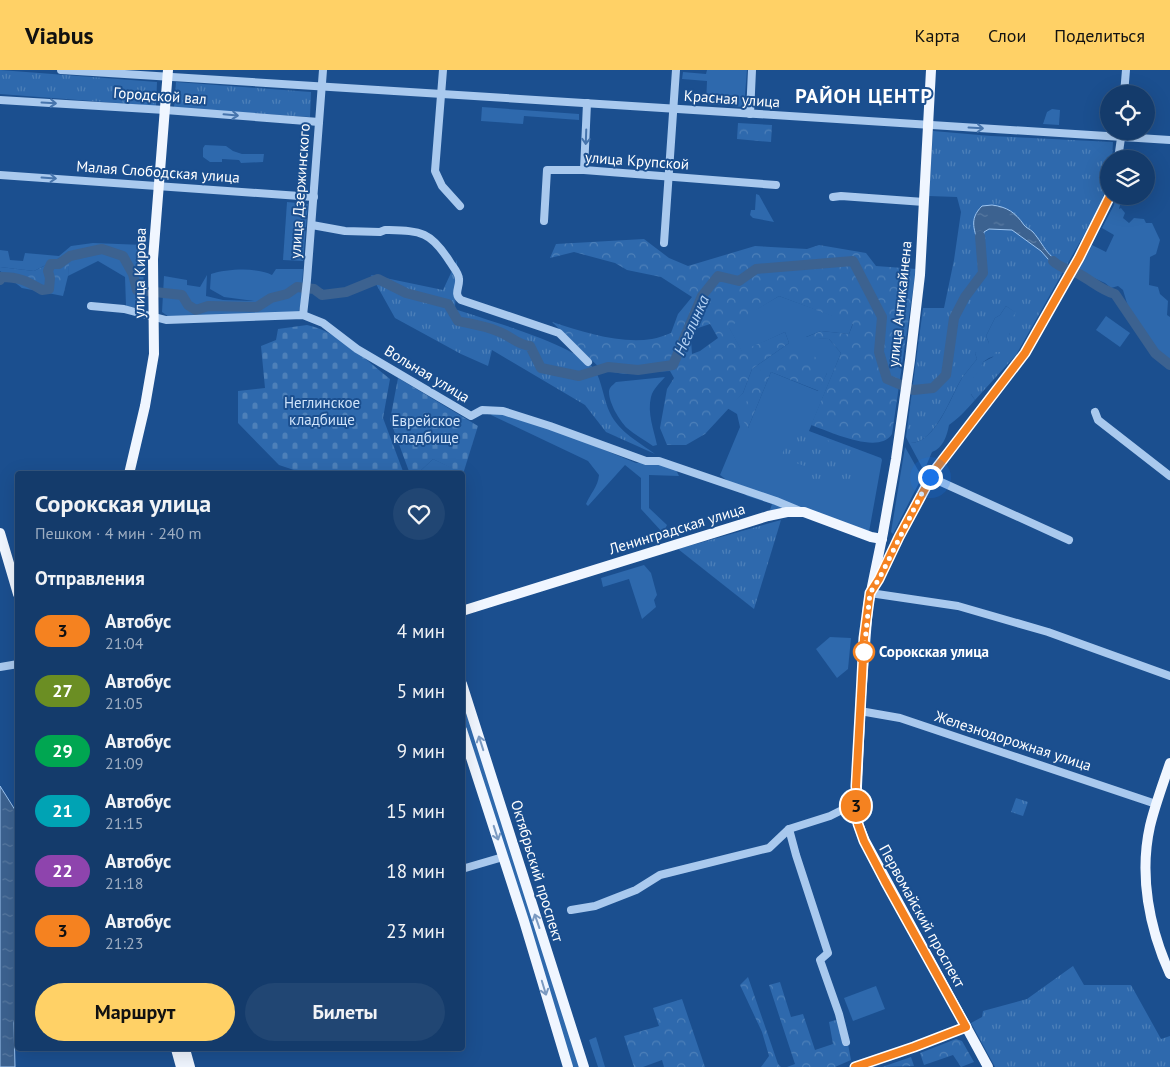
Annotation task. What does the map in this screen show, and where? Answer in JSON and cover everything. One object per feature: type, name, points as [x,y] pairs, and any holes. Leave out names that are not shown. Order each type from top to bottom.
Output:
[{"type":"main road","name":"улица Антикайнена","points":[[882,539],[903,409],[920,274],[931,70]]},
{"type":"main road","name":"улица Кирова","points":[[130,471],[145,406],[154,354],[152,303],[154,235],[160,186],[168,73]]},
{"type":"main road","name":"Ленинградская улица","points":[[465,610],[768,516],[787,512],[804,512],[871,537],[882,539]]},
{"type":"main road","points":[[0,533],[15,584]]},
{"type":"main road","name":"Первомайский проспект","points":[[882,539],[870,593],[864,638],[856,809],[858,824],[864,841],[988,1067]]},
{"type":"main road","name":"Октябрьский проспект","points":[[465,693],[584,1067]]},
{"type":"main road","name":"Октябрьский проспект","points":[[465,739],[536,960],[568,1067]]},
{"type":"main road","points":[[1170,763],[1150,827],[1146,854],[1145,887],[1157,938],[1170,974]]},
{"type":"main road","points":[[536,960],[548,956]]},
{"type":"main road","points":[[177,1051],[181,1067]]},
{"type":"main road","points":[[186,1051],[190,1067]]},
{"type":"street","name":"Красная улица","points":[[61,70],[168,73],[441,95],[927,125],[1100,133]]},
{"type":"street","name":"улица Дзержинского","points":[[303,315],[306,299],[323,70]]},
{"type":"street","points":[[444,70],[435,171],[442,186],[460,206]]},
{"type":"street","points":[[664,242],[676,70]]},
{"type":"street","points":[[750,114],[752,70]]},
{"type":"street","points":[[1125,85],[1126,70]]},
{"type":"street","name":"Городской вал","points":[[0,100],[165,110],[319,125]]},
{"type":"street","points":[[584,170],[587,103]]},
{"type":"street","name":"Красная улица","points":[[1155,138],[1170,140]]},
{"type":"street","name":"улица Крупской","points":[[544,221],[547,170],[584,170],[776,185]]},
{"type":"street","name":"Малая Слободская улица","points":[[0,174],[314,197]]},
{"type":"street","points":[[834,197],[924,202]]},
{"type":"street","name":"Первомайский проспект","points":[[870,593],[879,579],[930,477],[1025,353],[1074,268],[1106,205]]},
{"type":"street","points":[[312,225],[345,231],[418,231],[432,238],[443,250],[458,274],[457,298],[560,333],[588,362]]},
{"type":"street","name":"Вольная улица","points":[[91,306],[124,309],[166,320],[303,315],[323,323],[357,348],[471,416],[482,410],[503,411],[640,459],[659,461],[783,503],[804,512]]},
{"type":"street","points":[[1095,412],[1098,420],[1170,476]]},
{"type":"street","points":[[930,477],[1069,540]]},
{"type":"street","name":"Ленинградская улица","points":[[882,539],[892,541],[899,537]]},
{"type":"street","points":[[870,593],[958,606],[1048,632],[1170,676]]},
{"type":"street","points":[[0,667],[15,664]]},
{"type":"street","name":"Железнодорожная улица","points":[[860,711],[901,718],[1156,804]]},
{"type":"street","points":[[571,910],[595,906],[636,890],[660,875],[769,848],[789,829],[840,811],[856,809]]},
{"type":"street","points":[[789,829],[828,953],[820,960],[839,1014],[846,1042]]},
{"type":"street","points":[[465,868],[503,857]]},
{"type":"street","points":[[855,1067],[966,1027]]},
{"type":"green space","points":[[0,70],[157,82],[156,106],[0,94]]},
{"type":"green space","points":[[707,70],[747,70],[744,107],[706,104],[707,81],[682,79],[683,72],[706,74]]},
{"type":"green space","points":[[176,82],[311,92],[310,117],[174,108]]},
{"type":"green space","points":[[482,107],[579,114],[579,120],[524,116],[523,124],[481,121]]},
{"type":"green space","points":[[1052,109],[1060,110],[1059,125],[1043,124],[1047,112]]},
{"type":"green space","points":[[738,123],[772,125],[771,142],[737,139]]},
{"type":"green space","points":[[933,131],[1113,142],[1113,150],[1100,150],[1100,204],[1016,355],[975,400],[971,394],[964,395],[983,362],[993,357],[995,352],[1003,352],[1003,338],[1010,334],[1006,324],[1016,313],[1006,306],[1000,315],[995,318],[986,336],[989,343],[987,348],[975,353],[977,359],[962,378],[934,428],[927,436],[909,443],[906,437],[923,308],[944,308],[961,212],[957,197],[929,196]]},
{"type":"green space","points":[[205,145],[226,146],[242,154],[264,154],[263,162],[241,163],[239,160],[222,159],[222,162],[210,162],[203,157]]},
{"type":"green space","points":[[756,194],[759,195],[774,222],[753,218],[750,215],[751,210],[755,210]]},
{"type":"green space","points":[[287,202],[308,204],[303,261],[283,260]]},
{"type":"green space","points":[[1114,205],[1120,205],[1119,209],[1121,208],[1125,213],[1123,218],[1129,223],[1134,218],[1144,219],[1146,223],[1152,223],[1160,240],[1156,254],[1150,257],[1149,285],[1158,287],[1160,294],[1168,301],[1167,315],[1170,317],[1170,367],[1153,352],[1143,339],[1144,331],[1130,313],[1123,290],[1118,286],[1111,288],[1105,283],[1078,271],[1092,245],[1106,252],[1114,235],[1102,228]]},
{"type":"green space","points":[[644,239],[669,258],[688,266],[755,246],[807,249],[819,245],[866,253],[876,266],[916,269],[892,434],[886,440],[866,442],[854,440],[811,425],[841,353],[829,339],[804,338],[821,331],[849,334],[853,324],[779,296],[729,327],[742,351],[785,332],[789,343],[752,369],[743,393],[705,434],[686,445],[667,445],[660,428],[667,389],[674,378],[670,371],[624,374],[602,370],[552,322],[614,338],[627,340],[652,339],[671,333],[678,314],[692,297],[661,277],[627,270],[615,263],[574,252],[550,258],[556,244]],"holes":[[[710,324],[718,338],[700,351],[692,354],[691,340],[698,328]]]},
{"type":"green space","points":[[93,243],[144,245],[143,309],[126,306],[125,277],[98,261],[68,276],[69,253],[34,271],[0,267],[0,250],[8,251],[10,260],[23,261],[25,253],[59,256],[71,246]]},
{"type":"green space","points":[[70,253],[68,276],[63,296],[22,288],[0,271],[0,267],[34,271]]},
{"type":"green space","points":[[457,260],[455,309],[530,334],[570,351],[585,361],[595,370],[614,420],[630,436],[655,454],[606,432],[585,405],[492,350],[488,366],[461,354],[395,318],[371,275],[443,290]]},
{"type":"green space","points":[[276,269],[303,269],[301,305],[298,313],[169,317],[162,312],[164,276],[187,280],[187,285],[200,287],[207,275],[206,296],[223,300],[254,301],[224,297],[210,289],[211,274],[242,270],[266,272],[272,275]]},
{"type":"green space","points":[[779,296],[853,323],[849,334],[821,331],[806,337],[829,339],[841,353],[809,431],[881,458],[869,532],[809,510],[769,513],[772,504],[747,496],[720,475],[740,427],[737,414],[727,408],[743,393],[752,369],[789,343],[785,332],[742,352],[728,326]],"holes":[[[761,369],[827,373],[818,391],[771,372],[748,428]]]},
{"type":"green space","points":[[1006,306],[1017,313],[1003,353],[983,362],[981,369],[974,377],[968,390],[975,400],[949,425],[944,441],[939,448],[932,452],[924,471],[909,443],[918,442],[934,428],[962,378],[977,359],[975,353],[989,343],[986,336],[995,318],[1000,315]]},
{"type":"green space","points":[[1106,316],[1130,333],[1120,347],[1096,330]]},
{"type":"green space","name":"Неглинское кладбище","points":[[307,325],[318,328],[340,340],[390,379],[383,418],[403,471],[297,471],[279,465],[238,423],[238,391],[265,388],[261,346],[276,340],[278,329]]},
{"type":"green space","points":[[797,350],[813,354],[827,373],[819,391],[771,372],[748,428],[740,416],[761,369]]},
{"type":"green space","points":[[665,377],[651,397],[650,415],[657,445],[653,446],[624,425],[613,406],[609,390],[616,382]]},
{"type":"green space","name":"Еврейское кладбище","points":[[398,378],[478,426],[464,471],[457,471],[433,459],[420,471],[409,471],[390,420]]},
{"type":"green space","points":[[493,412],[526,421],[580,440],[636,463],[658,461],[675,468],[679,476],[649,475],[649,508],[667,525],[663,533],[641,509],[641,478],[625,465],[588,506],[586,504],[596,487],[599,475],[588,461],[491,415]]},
{"type":"green space","points":[[791,427],[854,450],[851,489],[825,485],[807,477],[805,466],[781,458]]},
{"type":"green space","points":[[905,447],[922,477],[893,534],[891,532]]},
{"type":"green space","points":[[433,459],[459,471],[420,471]]},
{"type":"green space","points":[[781,520],[754,609],[678,549]]},
{"type":"green space","points":[[644,565],[651,573],[657,595],[654,600],[656,607],[642,619],[629,579],[603,587],[601,578]]},
{"type":"green space","points":[[830,637],[851,638],[848,669],[837,678],[816,649]]},
{"type":"green space","points":[[465,703],[580,1067],[570,1067],[465,731]]},
{"type":"green space","points":[[1016,798],[1028,802],[1023,816],[1011,812]]},
{"type":"green space","points":[[1073,966],[1084,985],[1131,985],[1161,1039],[1170,1036],[1170,1067],[995,1067],[971,1023],[982,1017],[983,1011],[1027,999]]},
{"type":"green space","points":[[748,977],[778,1064],[781,1067],[761,1067],[769,1056],[762,1032],[740,985]]},
{"type":"green space","points":[[780,982],[791,1017],[803,1014],[815,1050],[833,1044],[829,1022],[843,1018],[851,1060],[835,1067],[787,1067],[795,1064],[769,985]]},
{"type":"green space","points":[[876,986],[885,1009],[853,1021],[844,998]]},
{"type":"green space","points":[[682,999],[705,1067],[664,1067],[662,1060],[643,1067],[634,1067],[624,1036],[659,1026],[653,1008]]},
{"type":"green space","points":[[596,1037],[605,1067],[598,1067],[589,1040]]},
{"type":"green space","points":[[956,1039],[962,1041],[974,1062],[961,1067],[953,1055],[924,1065],[920,1053]]},
{"type":"green space","points":[[911,1057],[914,1066],[882,1067]]},
{"type":"water","points":[[982,206],[1002,207],[1014,213],[1033,232],[1050,255],[1066,265],[1063,270],[1055,267],[1041,251],[1012,230],[989,229],[984,232],[981,250],[974,230],[975,216]]},
{"type":"water","points":[[0,786],[15,810],[15,1067],[0,1067]]},
{"type":"waterway","name":"Неглинка","points":[[0,280],[1,277],[13,278],[27,282],[42,290],[49,289],[50,278],[48,271],[51,264],[59,264],[70,256],[102,249],[123,256],[133,274],[137,290],[182,295],[188,305],[196,310],[208,306],[257,307],[271,298],[287,294],[297,287],[314,289],[322,295],[346,292],[378,279],[406,293],[448,304],[458,321],[492,329],[521,344],[530,346],[541,368],[579,376],[608,367],[638,370],[673,365],[702,296],[718,276],[739,281],[756,269],[853,261],[882,317],[879,352],[887,379],[913,390],[933,388],[946,375],[954,318],[965,297],[983,273],[980,236]]},
{"type":"waterway","name":"Неглинка","points":[[1053,261],[1115,294],[1155,353],[1170,365]]},
{"type":"bus line","name":"3","points":[[855,1067],[966,1027],[885,881],[864,841],[858,824],[856,786],[864,638],[870,593],[895,549],[899,537],[930,477],[1025,353],[1054,305],[1107,205]]},
{"type":"place","name":"Сорокская улица","points":[[864,652]]},
{"type":"district","name":"РАЙОН ЦЕНТР","points":[[864,96]]},
{"type":"route","points":[[864,652],[870,593],[895,549],[899,537],[930,477]]}]
